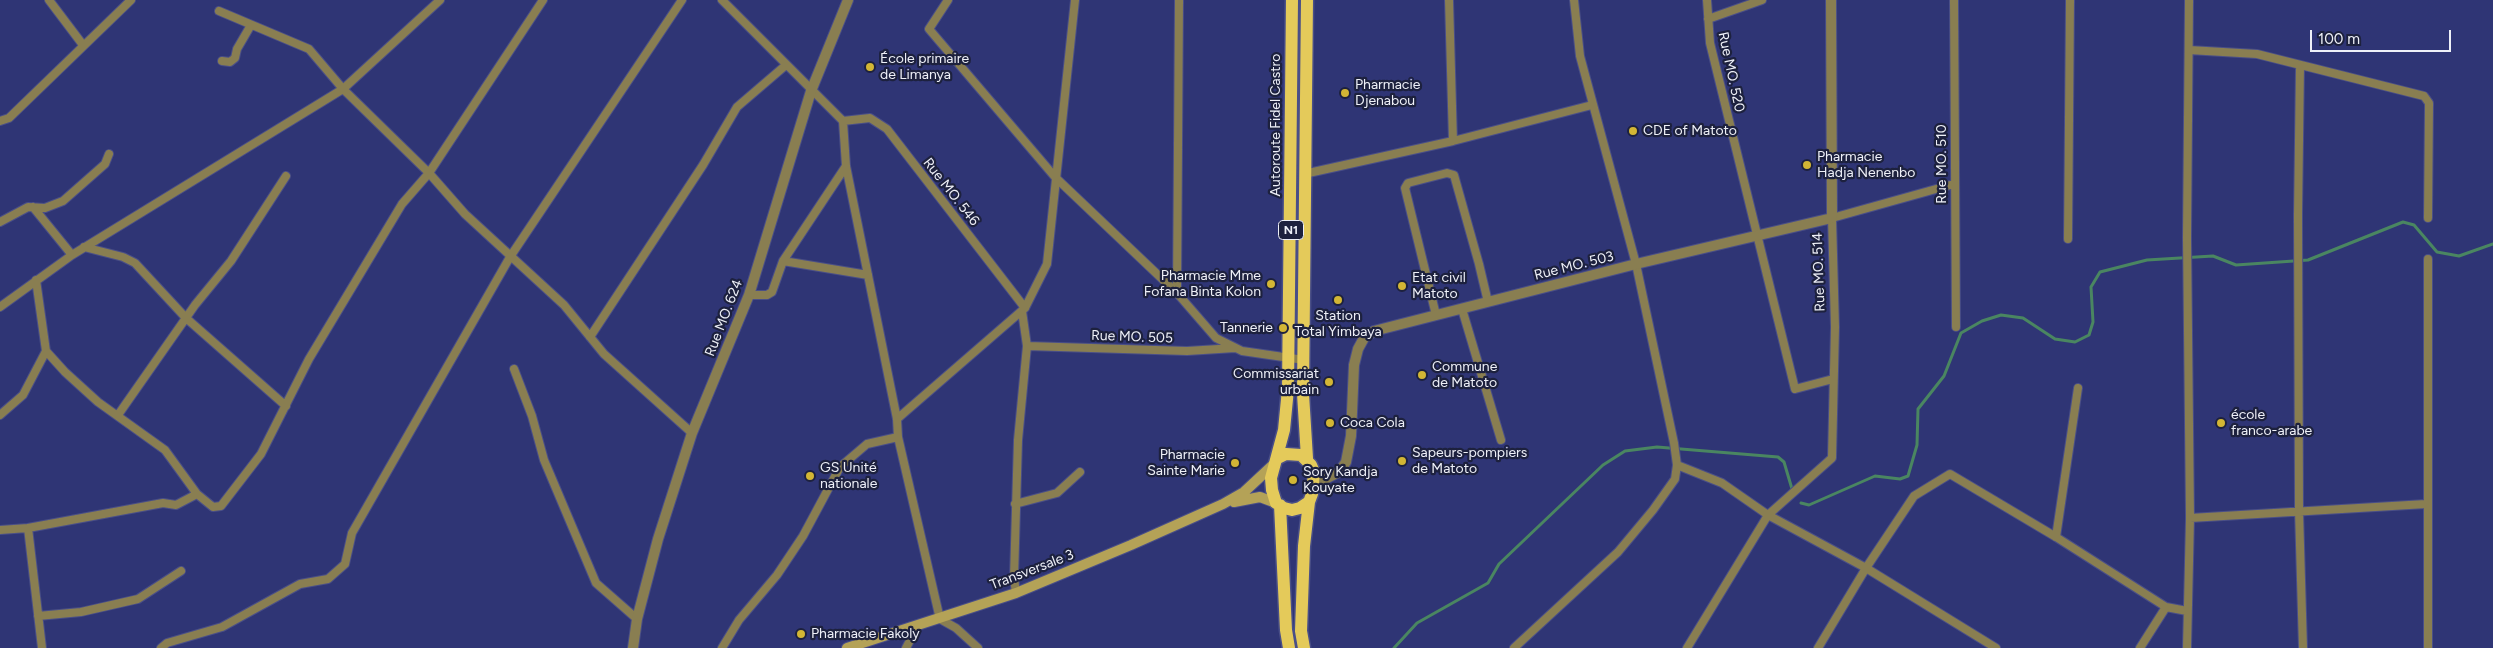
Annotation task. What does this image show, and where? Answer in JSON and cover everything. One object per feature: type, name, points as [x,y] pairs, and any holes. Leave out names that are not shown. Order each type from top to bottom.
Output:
[{"type":"highway","name":"Autoroute Fidel Castro","points":[[1275,462],[1287,408],[1292,0]]},
{"type":"highway","name":"Autoroute Fidel Castro","points":[[1307,0],[1304,174],[1304,360],[1307,458]]},
{"type":"highway","points":[[1289,648],[1286,630],[1278,504],[1272,490],[1275,462],[1286,454],[1307,458],[1311,464],[1314,481],[1309,502],[1304,546],[1301,631],[1304,648]]},
{"type":"highway","points":[[1278,504],[1292,510],[1309,502]]},
{"type":"main road","name":"Transversale 3","points":[[847,648],[917,627],[1016,593],[1131,545],[1223,504],[1244,492],[1275,462]]},
{"type":"main road","name":"Transversale 3","points":[[1223,504],[1260,497],[1278,504]]},
{"type":"street","points":[[49,0],[84,45]]},
{"type":"street","points":[[0,121],[9,118],[131,0]]},
{"type":"street","points":[[0,307],[72,254],[343,89],[440,0]]},
{"type":"street","points":[[36,280],[46,351],[65,372],[98,402],[165,450],[197,494],[212,507],[221,506],[261,454],[309,359],[402,204],[429,173],[543,0]]},
{"type":"street","points":[[161,648],[167,643],[222,627],[300,584],[328,579],[345,564],[352,533],[510,258],[682,0]]},
{"type":"street","points":[[722,0],[843,122],[846,166],[897,419],[898,437],[940,619],[956,628],[978,648]]},
{"type":"street","name":"Rue MO. 624","points":[[633,648],[637,619],[658,539],[692,433],[749,296],[811,91],[848,0]]},
{"type":"street","points":[[948,0],[929,29],[1055,177],[1176,294],[1216,338],[1242,351],[1304,360]]},
{"type":"street","points":[[897,419],[1024,309],[1047,264],[1075,0]]},
{"type":"street","points":[[1176,294],[1179,0]]},
{"type":"street","points":[[1449,0],[1453,141]]},
{"type":"street","points":[[1514,648],[1618,552],[1653,510],[1675,479],[1677,465],[1636,264],[1580,56],[1574,0]]},
{"type":"street","name":"Rue MO. 520","points":[[1707,0],[1710,43],[1795,389],[1833,379]]},
{"type":"street","points":[[1708,19],[1762,0]]},
{"type":"street","name":"Rue MO. 514","points":[[1687,648],[1768,515],[1832,458],[1835,327],[1832,218],[1831,0]]},
{"type":"street","name":"Rue MO. 510","points":[[1954,0],[1956,327]]},
{"type":"street","points":[[2068,239],[2070,0]]},
{"type":"street","points":[[2187,648],[2190,518],[2187,270],[2189,0]]},
{"type":"street","points":[[219,11],[309,49],[343,89],[429,173],[465,214],[510,258],[564,305],[604,354],[692,433]]},
{"type":"street","points":[[222,61],[230,62],[235,58],[237,49],[251,25]]},
{"type":"street","points":[[2189,50],[2257,54],[2424,96],[2429,103],[2428,218]]},
{"type":"street","points":[[590,337],[703,165],[737,108],[786,65]]},
{"type":"street","points":[[2300,66],[2299,511],[2303,648]]},
{"type":"street","points":[[1304,174],[1453,141],[1592,105]]},
{"type":"street","name":"Rue MO. 546","points":[[843,122],[870,118],[887,129],[1024,309]]},
{"type":"street","points":[[0,222],[28,207],[45,208],[63,202],[105,164],[109,154]]},
{"type":"street","points":[[749,296],[767,296],[772,292],[783,261],[846,166]]},
{"type":"street","points":[[1436,315],[1405,188],[1408,183],[1447,173],[1454,175],[1480,264],[1488,302]]},
{"type":"street","points":[[118,415],[186,318],[231,261],[286,176]]},
{"type":"street","name":"Rue MO. 503","points":[[1314,481],[1327,478],[1338,472],[1346,462],[1351,436],[1354,365],[1358,349],[1364,338],[1374,331],[1636,264],[1832,218],[1954,184]]},
{"type":"street","points":[[34,207],[72,254]]},
{"type":"street","points":[[84,247],[123,256],[134,263],[186,318],[286,406]]},
{"type":"street","points":[[2428,259],[2426,504],[2428,648]]},
{"type":"street","points":[[783,261],[868,275]]},
{"type":"street","points":[[1462,308],[1501,440]]},
{"type":"street","points":[[1016,593],[1014,578],[1018,440],[1027,346],[1024,309]]},
{"type":"street","name":"Rue MO. 505","points":[[1027,346],[1187,351],[1235,348]]},
{"type":"street","points":[[0,415],[23,395],[46,351]]},
{"type":"street","points":[[514,369],[532,416],[544,460],[596,583],[637,619]]},
{"type":"street","points":[[2056,537],[2078,388]]},
{"type":"street","points":[[722,648],[739,620],[777,575],[803,536],[840,467],[868,444],[898,437]]},
{"type":"street","points":[[1677,465],[1722,482],[1768,515],[1866,568],[1996,648]]},
{"type":"street","points":[[1016,504],[1057,493],[1080,472]]},
{"type":"street","points":[[1818,648],[1866,568],[1914,496],[1950,474],[2056,537],[2166,607],[2187,611]]},
{"type":"street","points":[[0,530],[28,528],[163,503],[176,505],[197,494]]},
{"type":"street","points":[[2190,518],[2426,504]]},
{"type":"street","points":[[28,528],[42,648]]},
{"type":"street","points":[[38,616],[81,612],[138,599],[181,571]]},
{"type":"street","points":[[2140,648],[2166,607]]},
{"type":"street","points":[[906,648],[917,627]]},
{"type":"waterway","points":[[1801,503],[1809,505],[1875,476],[1900,479],[1908,476],[1917,445],[1918,409],[1944,376],[1961,333],[1982,321],[2001,315],[2023,318],[2055,339],[2075,342],[2089,335],[2093,322],[2091,287],[2100,272],[2147,260],[2213,256],[2236,265],[2308,260],[2403,222],[2414,225],[2437,252],[2459,256],[2493,244]]},
{"type":"waterway","points":[[1394,648],[1417,623],[1488,583],[1499,564],[1603,465],[1625,451],[1657,447],[1778,457],[1784,462],[1792,489]]},
{"type":"place","name":"École primaire de Limanya","points":[[870,67]]},
{"type":"place","name":"Pharmacie Djenabou","points":[[1345,93]]},
{"type":"place","name":"CDE of Matoto","points":[[1633,131]]},
{"type":"place","name":"Pharmacie Hadja Nenenbo","points":[[1807,165]]},
{"type":"place","name":"Pharmacie Mme Fofana Binta Kolon","points":[[1271,284]]},
{"type":"place","name":"Etat civil Matoto","points":[[1402,286]]},
{"type":"place","name":"Station Total Yimbaya","points":[[1338,300]]},
{"type":"place","name":"Tannerie","points":[[1283,328]]},
{"type":"place","name":"Commune de Matoto","points":[[1422,375]]},
{"type":"place","name":"Commissariat urbain","points":[[1329,382]]},
{"type":"place","name":"Coca Cola","points":[[1330,423]]},
{"type":"place","name":"école franco-arabe","points":[[2221,423]]},
{"type":"place","name":"Sapeurs-pompiers de Matoto","points":[[1402,461]]},
{"type":"place","name":"Pharmacie Sainte Marie","points":[[1235,463]]},
{"type":"place","name":"GS Unité nationale","points":[[810,476]]},
{"type":"place","name":"Sory Kandja Kouyate","points":[[1293,480]]},
{"type":"place","name":"Pharmacie Fakoly","points":[[801,634]]}]
